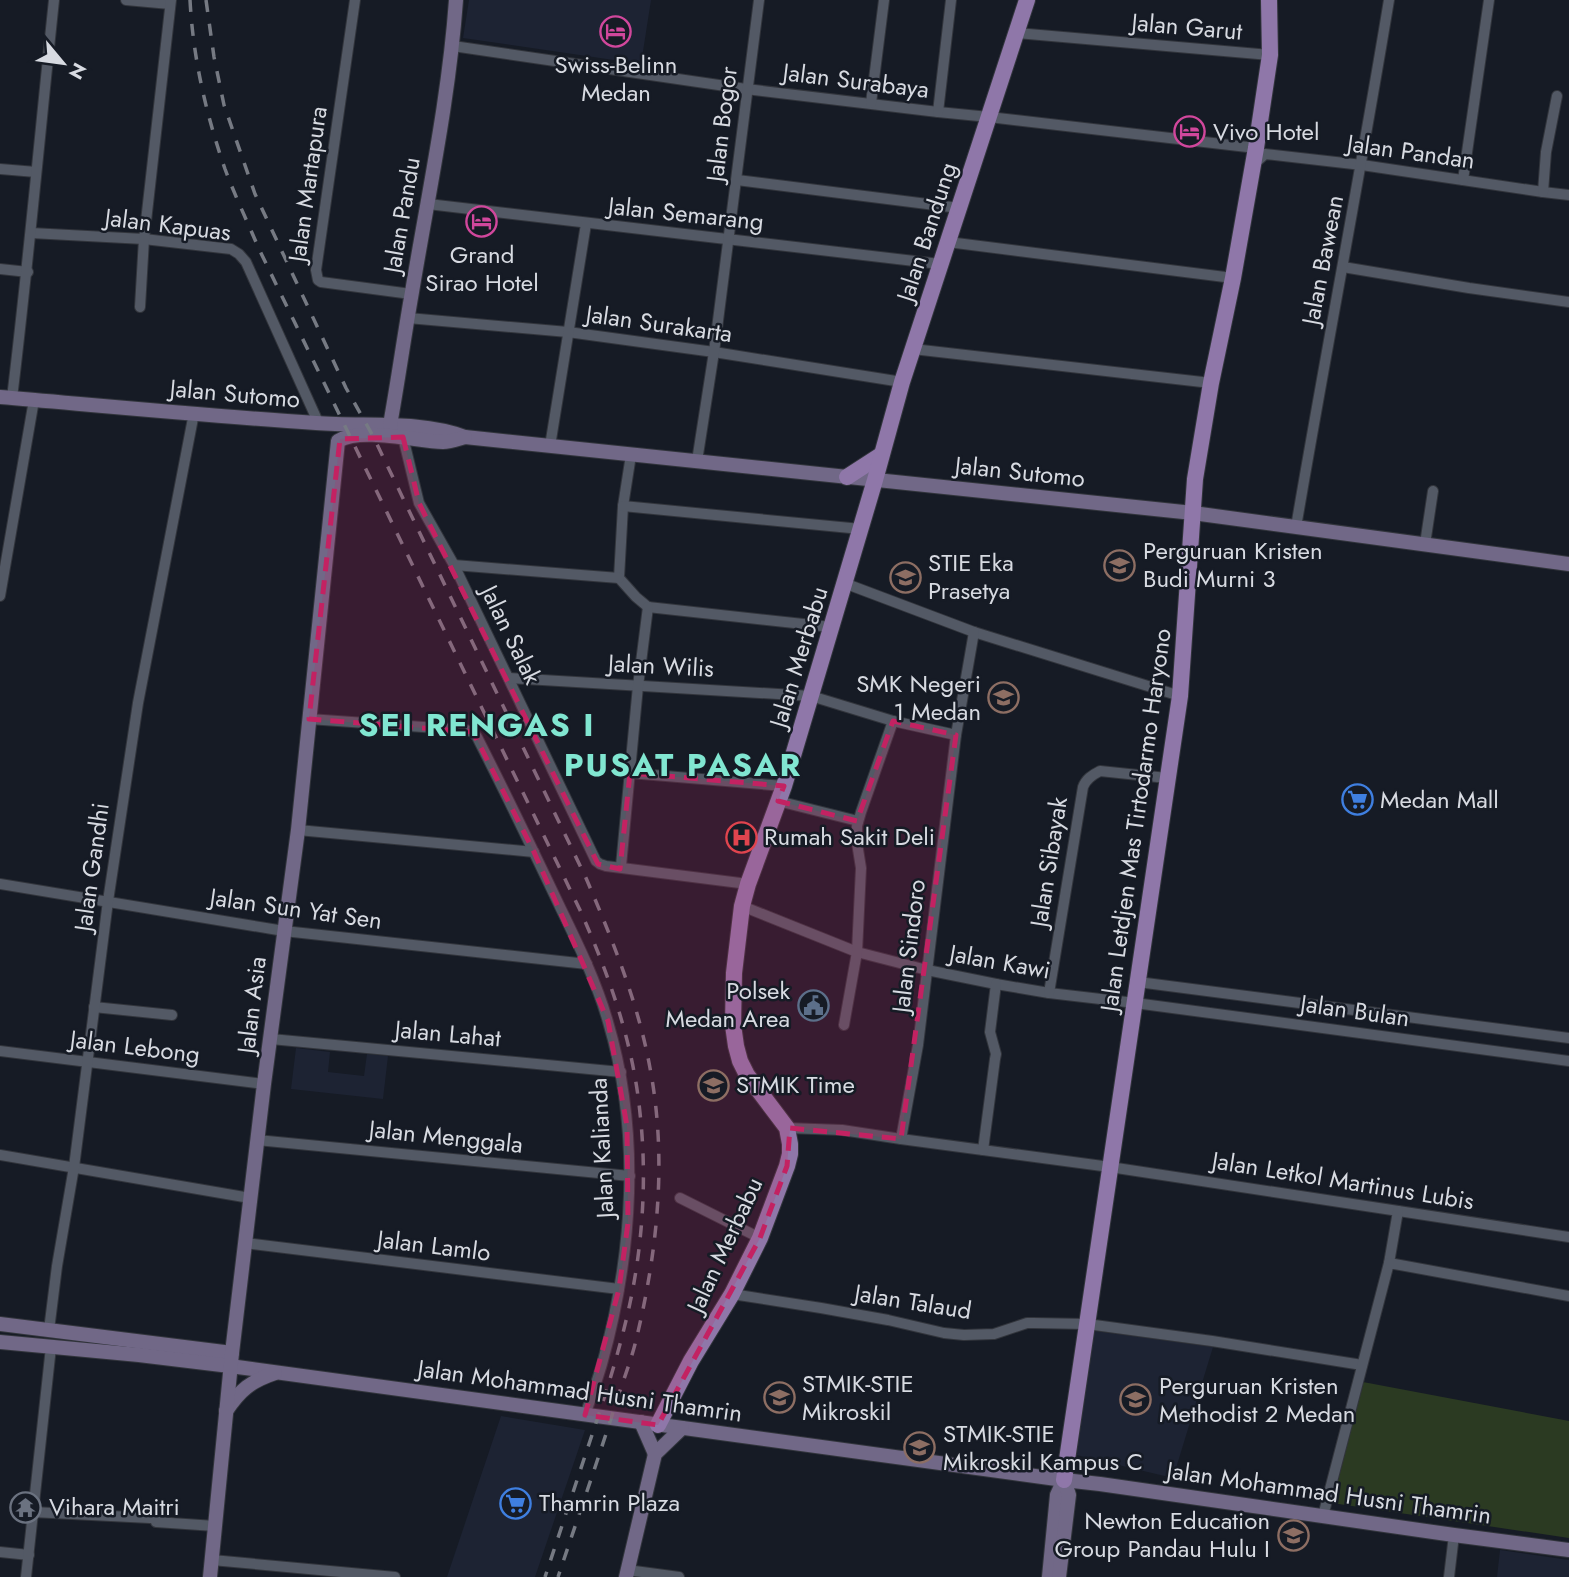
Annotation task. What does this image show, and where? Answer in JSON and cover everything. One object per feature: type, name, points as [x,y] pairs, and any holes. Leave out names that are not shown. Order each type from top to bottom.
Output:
[{"type":"main road","name":"Jalan Pandu","points":[[395,433],[411,294],[453,46],[456,0]]},
{"type":"main road","name":"Jalan Bandung","points":[[875,480],[902,382],[1027,0]]},
{"type":"main road","name":"Jalan Letdjen Mas Tirtodarmo Haryono","points":[[1064,1480],[1180,696],[1195,478],[1233,278],[1270,55],[1269,0]]},
{"type":"main road","name":"Jalan Sutomo","points":[[6,397],[319,424],[444,442],[465,437],[1193,513],[1569,564]]},
{"type":"main road","name":"Jalan Sutomo","points":[[340,439],[395,433]]},
{"type":"main road","name":"Jalan Asia","points":[[210,1577],[231,1359],[298,830],[340,439]]},
{"type":"main road","points":[[847,477],[881,455]]},
{"type":"main road","name":"Jalan Merbabu","points":[[659,1425],[760,1238],[790,1154],[786,1128],[747,1075],[736,1046],[733,1025],[734,974],[742,906],[781,794],[875,480]]},
{"type":"main road","name":"Jalan Mohammad Husni Thamrin","points":[[0,1324],[231,1359],[276,1373],[1100,1483],[1569,1550]]},
{"type":"main road","name":"Jalan Mohammad Husni Thamrin","points":[[0,1342],[139,1355],[231,1359]]},
{"type":"main road","points":[[226,1413],[233,1400],[249,1384],[276,1373]]},
{"type":"main road","points":[[641,1422],[655,1454]]},
{"type":"main road","points":[[627,1574],[655,1454],[682,1428]]},
{"type":"main road","points":[[1049,1577],[1057,1495],[1064,1480]]},
{"type":"main road","points":[[1059,1577],[1069,1495],[1064,1480]]},
{"type":"street","points":[[6,397],[28,272],[54,0]]},
{"type":"street","points":[[126,0],[171,2],[144,239],[140,307]]},
{"type":"street","name":"Jalan Martapura","points":[[355,0],[317,277],[321,282],[411,294]]},
{"type":"street","points":[[746,0],[759,1]]},
{"type":"street","points":[[871,103],[884,0]]},
{"type":"street","points":[[938,113],[951,0]]},
{"type":"street","name":"Jalan Bawean","points":[[1296,527],[1389,0]]},
{"type":"street","points":[[1463,180],[1489,0]]},
{"type":"street","name":"Jalan Bogor","points":[[697,461],[714,352],[759,1]]},
{"type":"street","name":"Jalan Garut","points":[[1017,33],[1270,55]]},
{"type":"street","name":"Jalan Surabaya","points":[[453,46],[746,89],[1256,148]]},
{"type":"street","points":[[1543,192],[1546,152],[1557,96]]},
{"type":"street","name":"Jalan Pandan","points":[[1252,166],[1265,154],[1569,195]]},
{"type":"street","points":[[0,169],[36,172]]},
{"type":"street","points":[[737,180],[959,208]]},
{"type":"street","name":"Jalan Semarang","points":[[428,204],[940,264]]},
{"type":"street","points":[[550,446],[586,224]]},
{"type":"street","name":"Jalan Kapuas","points":[[31,233],[144,239],[231,249],[239,254],[246,262],[319,424]]},
{"type":"street","points":[[948,242],[1233,278]]},
{"type":"street","points":[[1343,267],[1569,302]]},
{"type":"street","points":[[0,269],[28,272]]},
{"type":"street","name":"Jalan Surakarta","points":[[408,317],[568,332],[902,382]]},
{"type":"street","points":[[913,348],[1211,383]]},
{"type":"street","points":[[0,596],[5,535],[34,400]]},
{"type":"street","name":"Jalan Gandhi","points":[[49,1330],[138,703],[194,413]]},
{"type":"street","name":"Jalan Salak","points":[[395,433],[419,503],[454,565],[596,861],[606,866],[748,884]]},
{"type":"street","points":[[619,578],[623,506],[631,454]]},
{"type":"street","points":[[1425,544],[1433,491]]},
{"type":"street","points":[[623,506],[861,529]]},
{"type":"street","points":[[454,565],[619,578],[648,607],[831,627]]},
{"type":"street","points":[[845,583],[974,632],[1180,696]]},
{"type":"street","points":[[621,866],[648,607]]},
{"type":"street","name":"Jalan Sindoro","points":[[901,1139],[918,1045],[956,735],[974,632]]},
{"type":"street","name":"Jalan Wilis","points":[[509,678],[811,696],[893,721],[956,735]]},
{"type":"street","name":"Jalan Kalianda","points":[[309,719],[472,732],[477,737],[587,964],[608,1021],[621,1072],[630,1176],[628,1223],[619,1289],[602,1364],[585,1415]]},
{"type":"street","points":[[844,1025],[857,952],[860,868],[858,821],[893,721]]},
{"type":"street","name":"Jalan Sibayak","points":[[1049,993],[1085,782],[1100,771],[1167,778]]},
{"type":"street","points":[[630,773],[781,794],[858,821]]},
{"type":"street","points":[[298,830],[534,852]]},
{"type":"street","name":"Jalan Sun Yat Sen","points":[[0,884],[284,931],[587,964]]},
{"type":"street","name":"Jalan Kawi","points":[[742,906],[857,952],[927,970],[1049,993],[1135,1003]]},
{"type":"street","name":"Jalan Bulan","points":[[1138,982],[1569,1038]]},
{"type":"street","points":[[983,1150],[996,1054],[990,1032],[996,984]]},
{"type":"street","name":"Jalan Bulan","points":[[1135,1003],[1569,1061]]},
{"type":"street","points":[[94,1007],[172,1015]]},
{"type":"street","name":"Jalan Lahat","points":[[271,1039],[621,1072]]},
{"type":"street","name":"Jalan Lebong","points":[[0,1051],[264,1084]]},
{"type":"street","name":"Jalan Letkol Martinus Lubis","points":[[786,1128],[842,1130],[1110,1167],[1569,1237]]},
{"type":"street","name":"Jalan Menggala","points":[[257,1140],[630,1176]]},
{"type":"street","points":[[0,1154],[250,1198]]},
{"type":"street","points":[[680,1198],[760,1238]]},
{"type":"street","points":[[1323,1516],[1390,1263],[1398,1211]]},
{"type":"street","name":"Jalan Lamlo","points":[[245,1243],[619,1289]]},
{"type":"street","points":[[1390,1263],[1569,1296]]},
{"type":"street","name":"Jalan Talaud","points":[[732,1294],[888,1320],[944,1333],[994,1334],[1033,1323],[1087,1324],[1212,1340],[1362,1365]]},
{"type":"street","points":[[26,1577],[51,1347]]},
{"type":"street","points":[[33,1512],[155,1518],[156,1522],[215,1526]]},
{"type":"street","points":[[1449,1577],[1454,1535]]},
{"type":"street","points":[[0,1552],[29,1555]]},
{"type":"street","points":[[212,1560],[304,1573],[389,1577]]},
{"type":"street","points":[[627,1574],[679,1577]]},
{"type":"highlighted area","points":[[403,437],[419,503],[598,864],[620,869],[630,773],[784,786],[778,801],[857,821],[893,721],[956,735],[901,1139],[790,1128],[787,1166],[760,1238],[658,1425],[585,1415],[619,1289],[628,1223],[627,1126],[608,1021],[534,852],[473,732],[309,719],[340,439]]},
{"type":"shaded area","points":[[469,0],[651,0],[641,64],[463,38]]},
{"type":"shaded area","points":[[296,1048],[330,1052],[328,1072],[364,1076],[367,1054],[388,1056],[383,1099],[291,1089]]},
{"type":"shaded area","name":"Perguruan Kristen Methodist 2 Medan","points":[[1087,1330],[1213,1347],[1173,1478],[1068,1453]]},
{"type":"shaded area","name":"Thamrin Plaza","points":[[501,1416],[585,1430],[535,1577],[447,1577]]},
{"type":"shaded area","points":[[1500,1550],[1569,1560],[1569,1577],[1497,1577]]},
{"type":"green space","points":[[1363,1382],[1569,1421],[1569,1538],[1332,1503]]},
{"type":"railway","points":[[190,0],[194,43],[206,107],[233,189],[259,249],[580,910],[610,984],[632,1060],[640,1113],[643,1161],[641,1233],[634,1280],[612,1373],[545,1577]]},
{"type":"railway","points":[[206,0],[224,105],[255,194],[346,388],[373,436],[586,878],[623,971],[645,1043],[655,1101],[659,1169],[650,1270],[632,1353],[558,1577]]},
{"type":"place","name":"Swiss-Belinn Medan","points":[[616,31]]},
{"type":"place","name":"Vivo Hotel","points":[[1190,132]]},
{"type":"place","name":"Grand Sirao Hotel","points":[[482,221]]},
{"type":"place","name":"Perguruan Kristen Budi Murni 3","points":[[1120,565]]},
{"type":"place","name":"STIE Eka Prasetya","points":[[905,577]]},
{"type":"place","name":"SMK Negeri 1 Medan","points":[[1004,698]]},
{"type":"place","name":"Medan Mall","points":[[1357,800]]},
{"type":"place","name":"Rumah Sakit Deli","points":[[741,837]]},
{"type":"place","name":"Polsek Medan Area","points":[[813,1005]]},
{"type":"place","name":"STMIK Time","points":[[713,1085]]},
{"type":"place","name":"STMIK-STIE Mikroskil","points":[[779,1398]]},
{"type":"place","name":"Perguruan Kristen Methodist 2 Medan","points":[[1136,1400]]},
{"type":"place","name":"STMIK-STIE Mikroskil Kampus C","points":[[920,1448]]},
{"type":"place","name":"Thamrin Plaza","points":[[516,1503]]},
{"type":"place","name":"Vihara Maitri","points":[[26,1507]]},
{"type":"place","name":"Newton Education Group Pandau Hulu I","points":[[1293,1535]]},
{"type":"district","name":"SEI RENGAS I","points":[[477,725]]},
{"type":"district","name":"PUSAT PASAR","points":[[683,765]]}]
